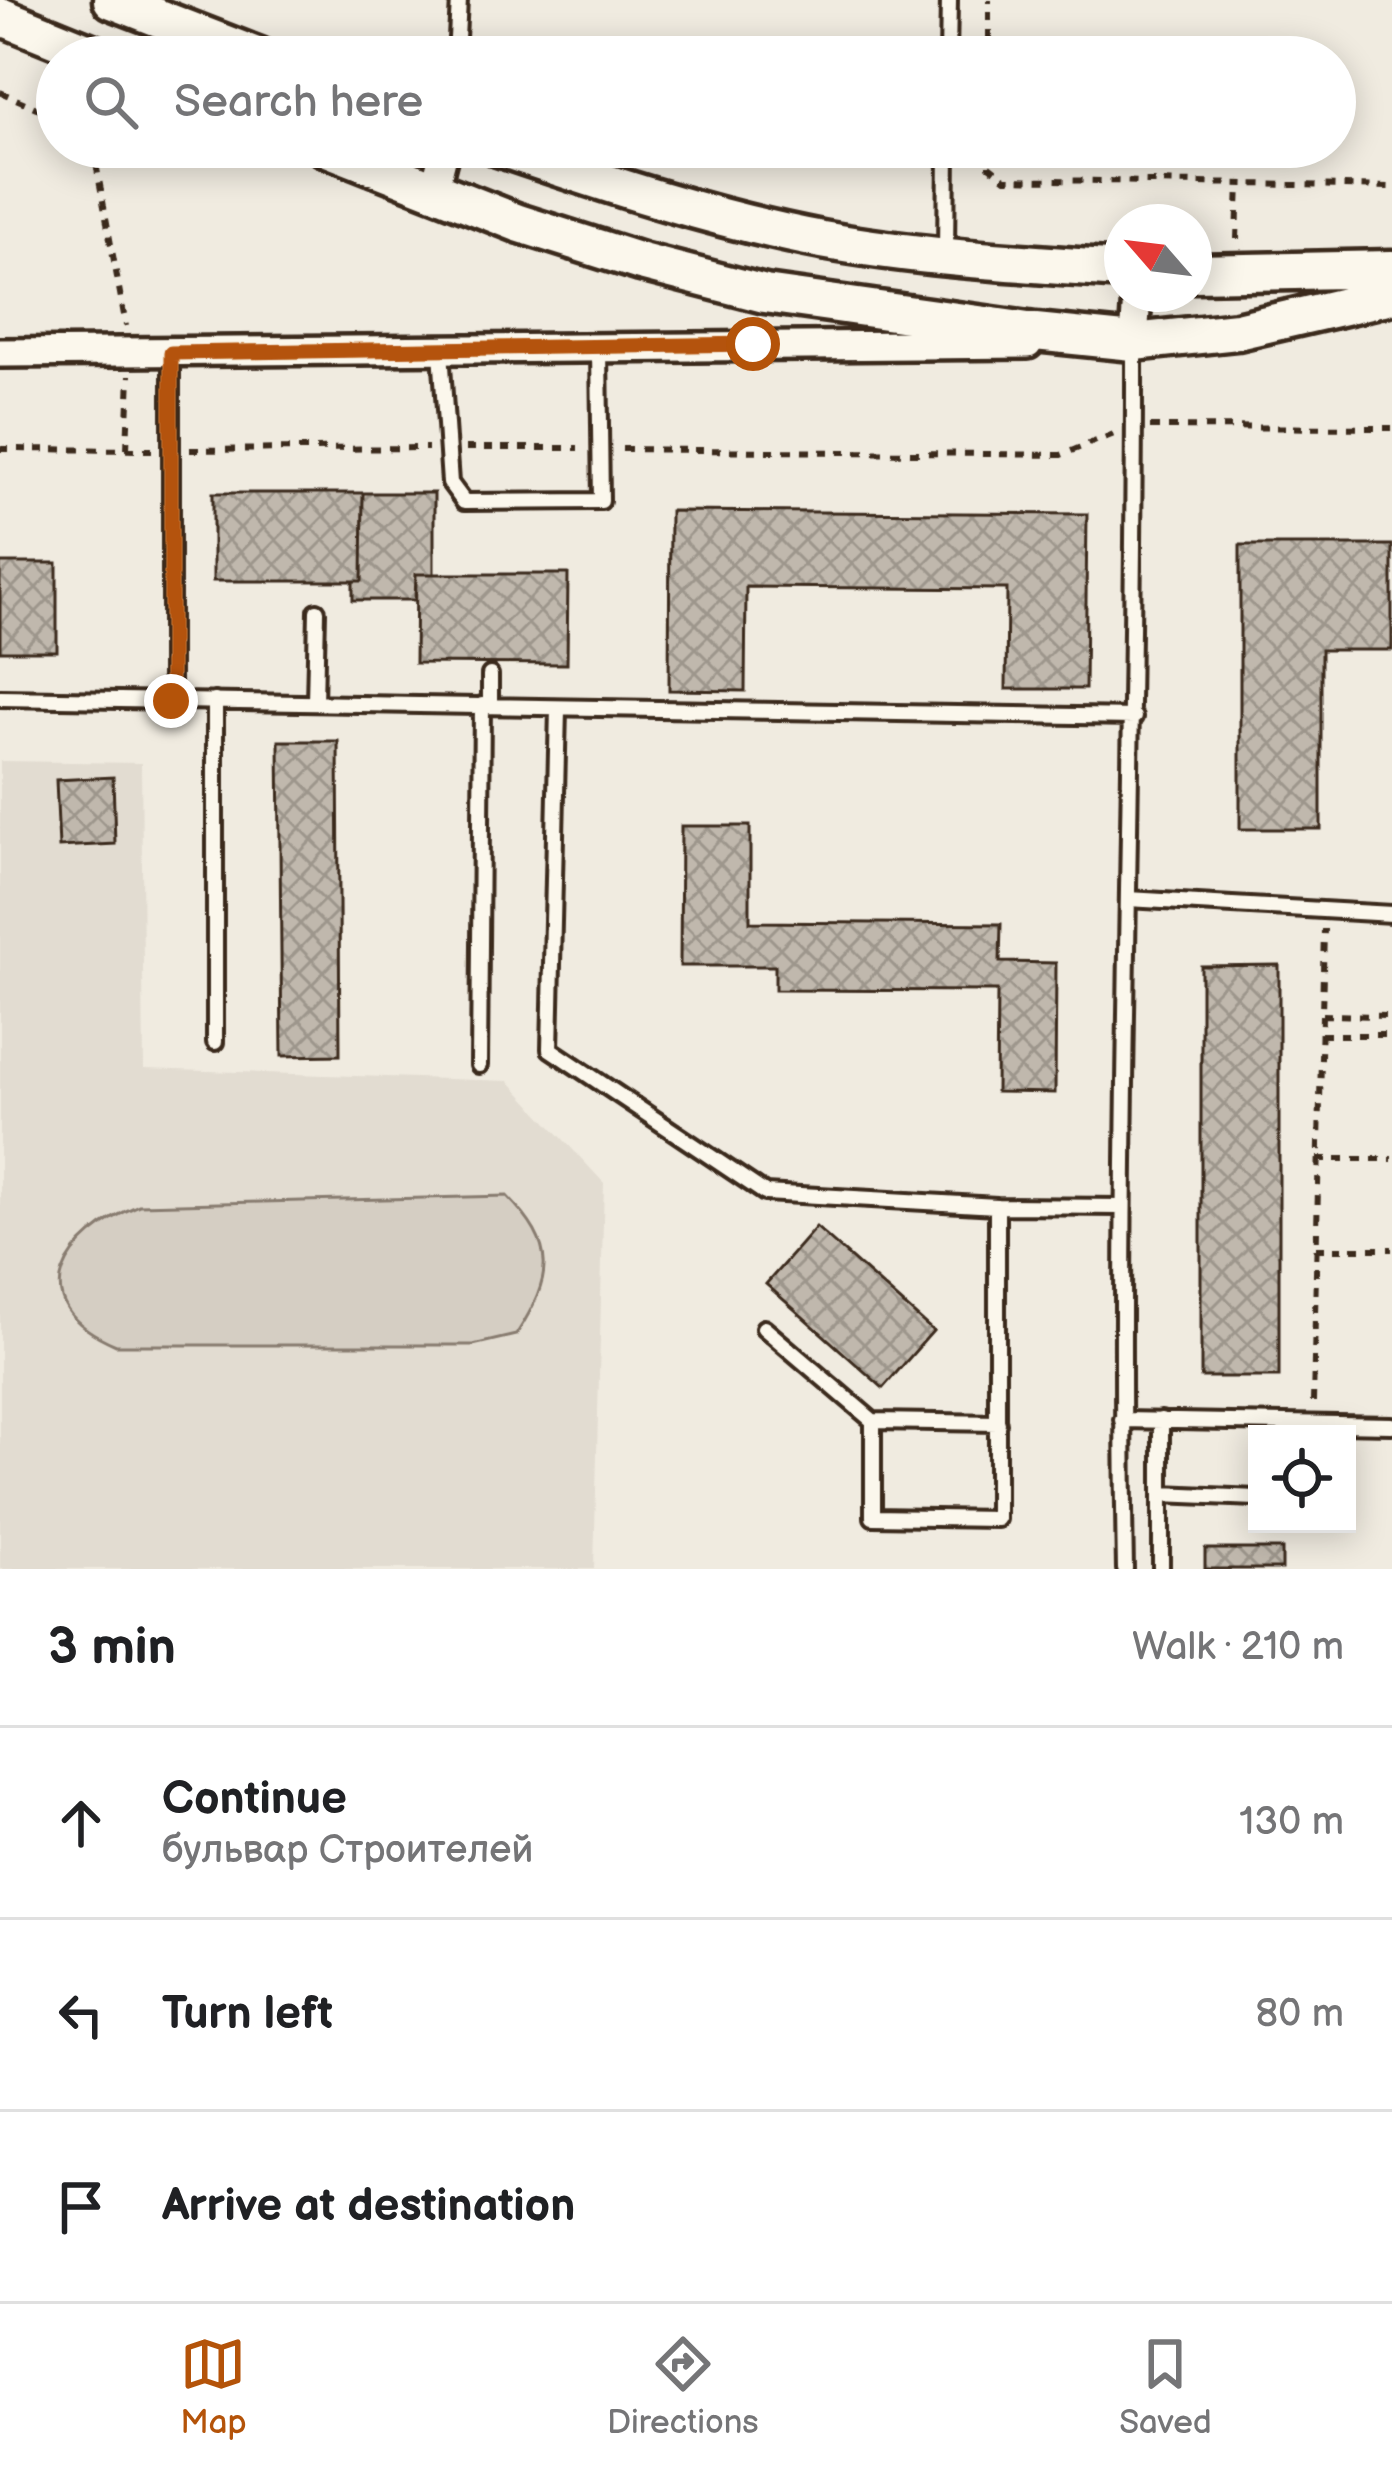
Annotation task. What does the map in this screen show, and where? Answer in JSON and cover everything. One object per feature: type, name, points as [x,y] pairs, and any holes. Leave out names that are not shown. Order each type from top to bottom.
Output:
[{"type":"main road","points":[[112,0],[205,36]]},
{"type":"main road","points":[[0,16],[49,36]]},
{"type":"main road","points":[[378,168],[641,262],[766,294],[1134,342],[1237,331],[1392,295]]},
{"type":"main road","points":[[568,168],[763,227],[946,259],[1104,268]]},
{"type":"main road","points":[[1212,273],[1392,269]]},
{"type":"street","points":[[434,190],[440,168]]},
{"type":"street","points":[[753,344],[765,317],[766,294]]},
{"type":"street","points":[[0,353],[1134,342],[1136,312]]},
{"type":"lane","points":[[457,36],[459,0]]},
{"type":"lane","points":[[948,36],[949,0]]},
{"type":"lane","points":[[946,259],[947,168]]},
{"type":"lane","points":[[1125,1569],[1122,1207],[1134,717],[1134,342]]},
{"type":"lane","points":[[441,351],[450,483],[464,502],[601,501],[599,350]]},
{"type":"lane","points":[[171,353],[171,701]]},
{"type":"lane","points":[[315,703],[317,611]]},
{"type":"lane","points":[[478,1065],[490,675]]},
{"type":"lane","points":[[0,698],[1134,717]]},
{"type":"lane","points":[[215,701],[215,1042]]},
{"type":"lane","points":[[558,709],[550,1049],[765,1193],[997,1206],[1122,1207]]},
{"type":"lane","points":[[1128,899],[1392,914]]},
{"type":"lane","points":[[873,1421],[873,1516],[997,1519],[997,1206]]},
{"type":"lane","points":[[764,1328],[873,1421],[998,1423]]},
{"type":"lane","points":[[1122,1420],[1392,1425]]},
{"type":"lane","points":[[1161,1420],[1161,1569]]},
{"type":"lane","points":[[1161,1494],[1248,1498]]},
{"type":"path","points":[[989,0],[989,36]]},
{"type":"path","points":[[0,92],[36,108]]},
{"type":"path","points":[[97,168],[131,353],[127,449]]},
{"type":"path","points":[[992,168],[1006,179],[1392,187]]},
{"type":"path","points":[[1236,243],[1239,182]]},
{"type":"path","points":[[0,449],[600,448],[1061,455],[1134,427],[1392,428]]},
{"type":"path","points":[[1313,1423],[1324,909]]},
{"type":"path","points":[[1322,1015],[1392,1016]]},
{"type":"path","points":[[1321,1035],[1392,1035]]},
{"type":"path","points":[[1318,1160],[1392,1159]]},
{"type":"path","points":[[1316,1249],[1392,1249]]},
{"type":"shaded area","points":[[0,761],[141,763],[144,1069],[509,1081],[604,1183],[594,1569],[0,1569]]},
{"type":"shaded area","points":[[507,1196],[542,1247],[543,1279],[516,1335],[473,1345],[116,1345],[86,1328],[68,1310],[61,1290],[63,1271],[74,1252],[113,1218],[139,1205]]},
{"type":"building","points":[[213,493],[363,493],[362,581],[213,581]]},
{"type":"building","points":[[363,493],[434,493],[434,574],[416,574],[415,600],[353,600],[353,581],[362,581]]},
{"type":"building","points":[[670,511],[1087,514],[1085,689],[1006,689],[1007,589],[746,587],[745,691],[669,690]]},
{"type":"building","points":[[1240,545],[1392,545],[1392,650],[1321,650],[1321,829],[1240,829]]},
{"type":"building","points":[[0,563],[57,563],[57,651],[0,651]]},
{"type":"building","points":[[416,574],[568,574],[567,664],[415,663]]},
{"type":"building","points":[[279,741],[338,741],[340,1055],[282,1056]]},
{"type":"building","points":[[113,777],[115,844],[59,847],[56,780]]},
{"type":"building","points":[[681,826],[750,826],[750,922],[1001,924],[1000,962],[1056,963],[1055,1093],[996,1092],[997,991],[775,990],[775,966],[680,966]]},
{"type":"building","points":[[1279,965],[1279,1377],[1201,1377],[1201,966]]},
{"type":"building","points":[[816,1227],[933,1331],[883,1388],[766,1284]]},
{"type":"building","points":[[1205,1549],[1282,1549],[1282,1569],[1205,1569]]},
{"type":"route","points":[[171,701],[171,353],[599,350],[753,344]]}]
